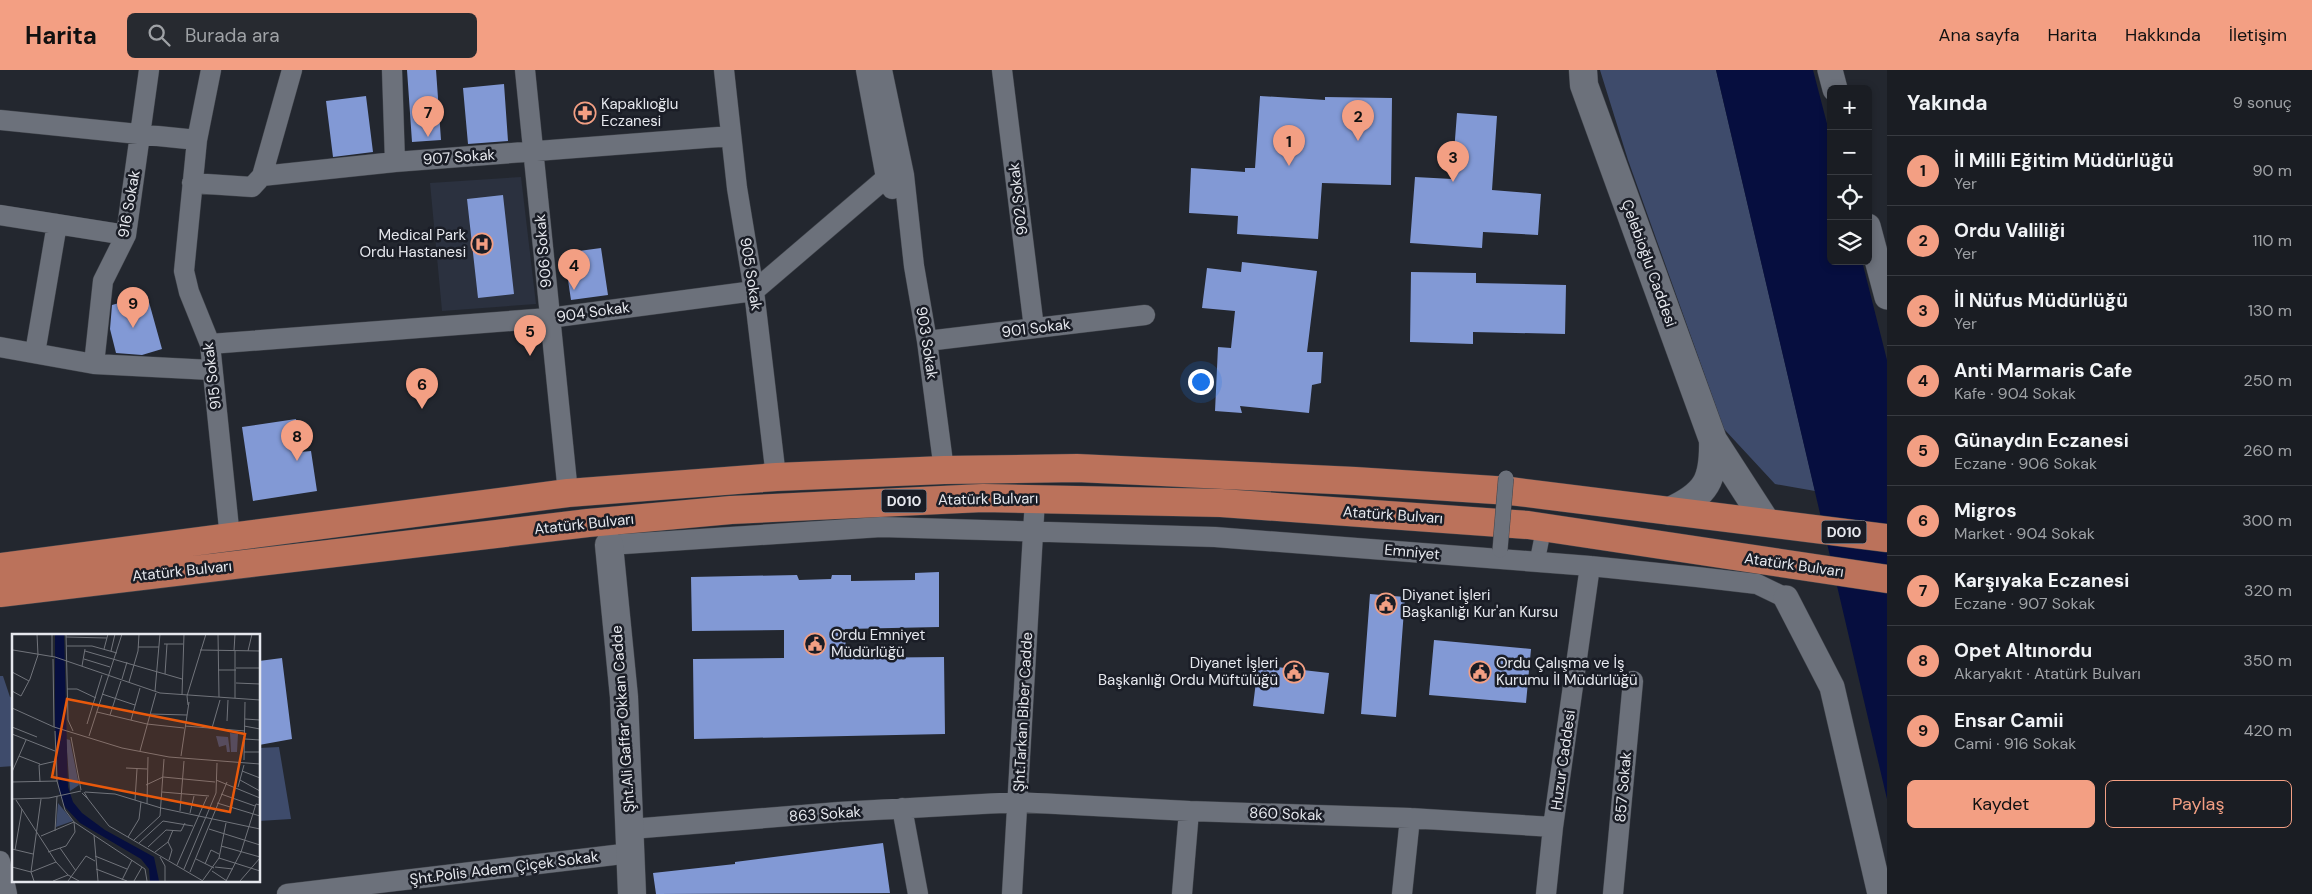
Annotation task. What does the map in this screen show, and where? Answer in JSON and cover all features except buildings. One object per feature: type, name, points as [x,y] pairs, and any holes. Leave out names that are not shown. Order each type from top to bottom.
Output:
[{"type":"highway","name":"Atatürk Bulvarı","points":[[0,567],[568,492],[776,477],[944,470],[1077,468],[1477,482],[1670,511],[1887,538]]},
{"type":"highway","name":"Atatürk Bulvarı","points":[[0,593],[588,523],[731,510],[983,498],[1222,503],[1544,527],[1887,579]]},
{"type":"main road","name":"Çelebioğlu Caddesi","points":[[1580,75],[1713,440]]},
{"type":"main road","points":[[1670,511],[1692,501],[1706,484],[1714,467],[1713,440]]},
{"type":"main road","points":[[1713,440],[1766,522]]},
{"type":"main road","name":"Şht.Ali Gaffar Okkan Cadde","points":[[609,545],[624,696],[632,894]]},
{"type":"street","name":"916 Sokak","points":[[94,364],[103,281],[126,235],[149,70]]},
{"type":"street","name":"915 Sokak","points":[[211,70],[197,140],[184,271],[210,344],[211,370],[230,538]]},
{"type":"street","points":[[262,176],[292,70]]},
{"type":"street","points":[[392,70],[395,162]]},
{"type":"street","name":"906 Sokak","points":[[525,70],[568,492]]},
{"type":"street","name":"905 Sokak","points":[[724,70],[737,188],[754,291],[776,477]]},
{"type":"street","name":"903 Sokak","points":[[866,70],[895,177],[908,217],[944,470]]},
{"type":"street","name":"903 Sokak","points":[[882,70],[895,177]]},
{"type":"street","name":"902 Sokak","points":[[1002,70],[1034,328]]},
{"type":"street","points":[[1830,70],[1834,85]]},
{"type":"street","points":[[0,120],[197,140]]},
{"type":"street","name":"907 Sokak","points":[[192,183],[252,187],[262,176],[395,162],[731,136]]},
{"type":"street","points":[[754,291],[895,177]]},
{"type":"street","points":[[0,215],[126,235]]},
{"type":"street","points":[[35,353],[57,224]]},
{"type":"street","points":[[1876,236],[1887,297]]},
{"type":"street","name":"904 Sokak","points":[[210,344],[549,318],[754,291]]},
{"type":"street","name":"901 Sokak","points":[[927,341],[1145,315]]},
{"type":"street","points":[[0,347],[94,364],[211,370]]},
{"type":"street","points":[[1500,550],[1506,478]]},
{"type":"street","name":"Şht.Tarkan Biber Cadde","points":[[1012,894],[1035,499]]},
{"type":"street","name":"Emniyet","points":[[609,545],[881,527],[1215,537],[1590,566],[1757,584],[1786,598]]},
{"type":"street","points":[[1537,562],[1544,527]]},
{"type":"street","name":"Huzur Caddesi","points":[[1546,894],[1553,827],[1590,566]]},
{"type":"street","points":[[1786,598],[1832,687],[1880,894]]},
{"type":"street","name":"857 Sokak","points":[[1613,894],[1633,681]]},
{"type":"street","name":"863 Sokak","points":[[631,841],[902,808],[1018,802]]},
{"type":"street","name":"860 Sokak","points":[[1018,802],[1189,811],[1410,818],[1553,827]]},
{"type":"street","points":[[902,808],[918,894]]},
{"type":"street","points":[[1182,894],[1189,811]]},
{"type":"street","points":[[1402,894],[1410,818]]},
{"type":"street","name":"Şht.Polis Adem Çiçek Sokak","points":[[287,894],[351,890],[631,841]]},
{"type":"street","points":[[0,861],[7,894]]},
{"type":"shaded area","points":[[1600,70],[1716,70],[1815,491],[1775,484],[1724,429],[1628,160]]},
{"type":"shaded area","points":[[1716,70],[1813,70],[1827,124],[1827,265],[1863,265],[1887,360],[1887,799]]},
{"type":"shaded area","name":"Medical Park Ordu Hastanesi","points":[[521,177],[536,304],[442,311],[430,183]]},
{"type":"shaded area","points":[[0,676],[3,676],[10,697],[12,698],[12,766],[0,767]]},
{"type":"shaded area","points":[[279,747],[291,819],[260,821],[260,748]]},
{"type":"place","name":"Kapaklıoğlu Eczanesi","points":[[585,113]]},
{"type":"place","name":"Karşıyaka Eczanesi","points":[[428,137]]},
{"type":"place","name":"Ordu Valiliği","points":[[1358,141]]},
{"type":"place","name":"İl Milli Eğitim Müdürlüğü","points":[[1289,166]]},
{"type":"place","name":"İl Nüfus Müdürlüğü","points":[[1453,182]]},
{"type":"place","name":"Medical Park Ordu Hastanesi","points":[[482,244]]},
{"type":"place","name":"Anti Marmaris Cafe","points":[[574,290]]},
{"type":"place","name":"Ensar Camii","points":[[133,328]]},
{"type":"place","name":"Günaydın Eczanesi","points":[[530,356]]},
{"type":"place","name":"Migros","points":[[422,409]]},
{"type":"place","name":"Opet Altınordu","points":[[297,461]]},
{"type":"place","name":"Diyanet İşleri Başkanlığı Kur'an Kursu","points":[[1386,604]]},
{"type":"place","name":"Ordu Emniyet Müdürlüğü","points":[[815,644]]},
{"type":"place","name":"Diyanet İşleri Başkanlığı Ordu Müftülüğü","points":[[1294,672]]},
{"type":"place","name":"Ordu Çalışma ve İş Kurumu İl Müdürlüğü","points":[[1480,672]]}]
